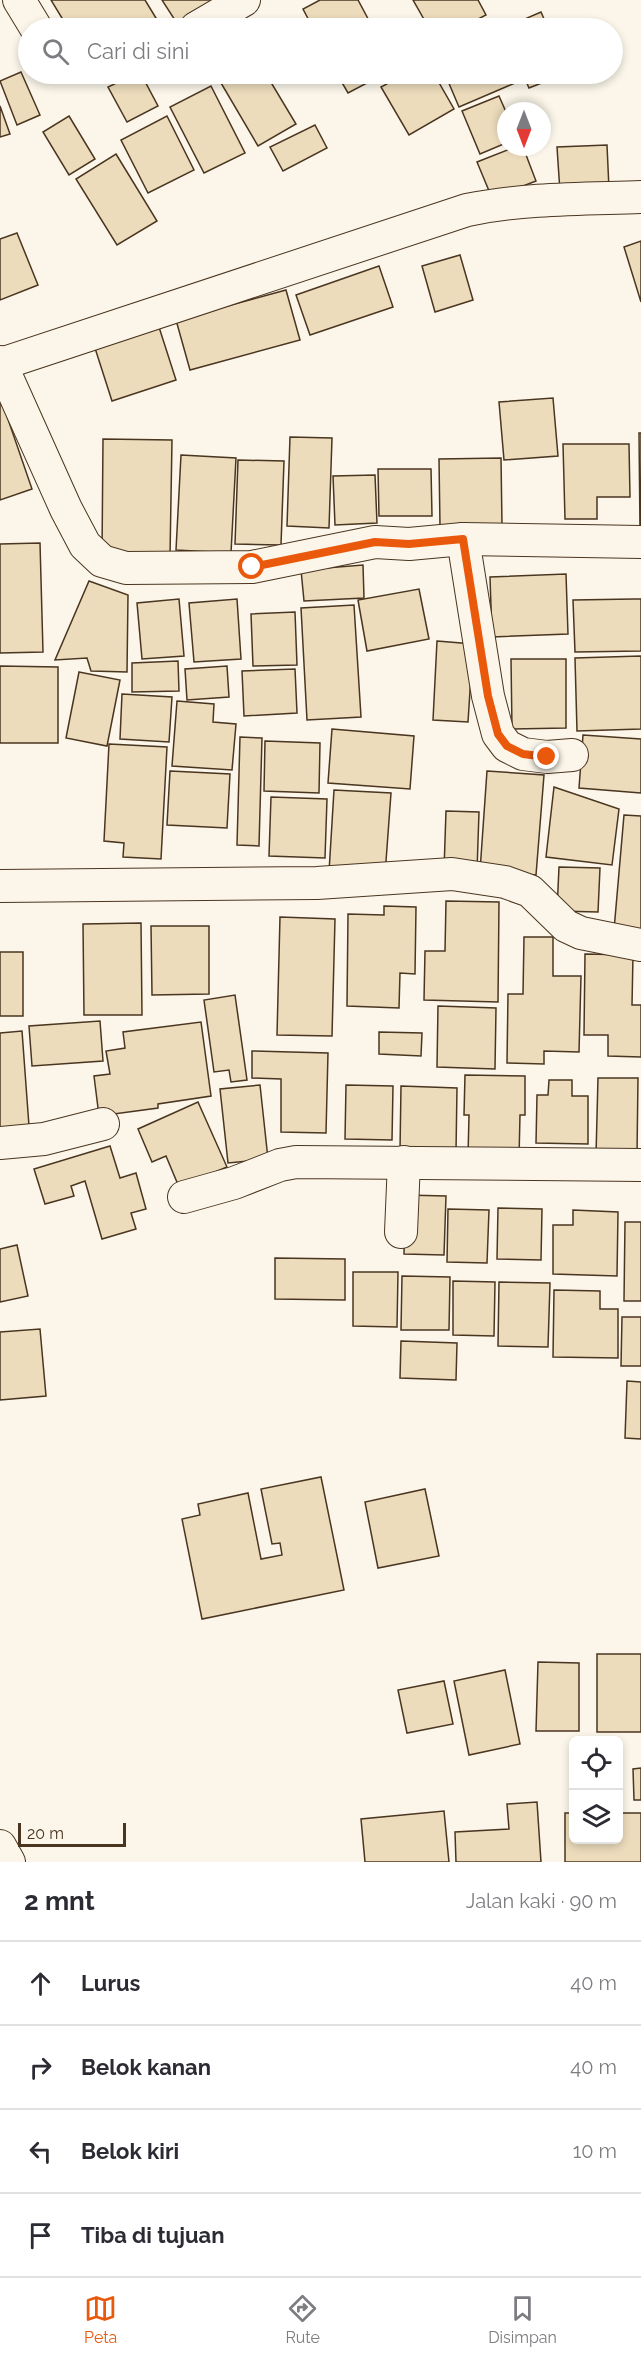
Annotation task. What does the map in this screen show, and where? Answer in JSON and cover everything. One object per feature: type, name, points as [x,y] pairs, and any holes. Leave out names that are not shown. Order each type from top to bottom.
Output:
[{"type":"street","points":[[19,0],[30,18]]},
{"type":"street","points":[[213,18],[244,0]]},
{"type":"street","points":[[641,197],[548,200],[492,205],[467,210],[0,363],[66,509],[85,545],[102,561],[113,566],[126,568],[252,567],[375,542],[409,544],[463,539],[641,542]]},
{"type":"street","points":[[463,539],[488,696],[498,734],[507,746],[523,754],[547,757],[572,755]]},
{"type":"street","points":[[0,886],[317,883],[452,874],[505,882],[530,891],[566,926],[581,933],[641,945]]},
{"type":"street","points":[[0,1143],[44,1139],[104,1124]]},
{"type":"street","points":[[184,1197],[234,1183],[280,1165],[296,1162],[641,1165]]},
{"type":"street","points":[[401,1232],[404,1162]]},
{"type":"street","points":[[0,1846],[9,1862]]},
{"type":"building","points":[[51,0],[145,0],[156,18],[62,18]]},
{"type":"building","points":[[162,0],[227,0],[197,18],[174,18]]},
{"type":"building","points":[[320,0],[358,0],[368,18],[308,18],[303,9]]},
{"type":"building","points":[[413,0],[478,0],[486,15],[480,18],[423,18]]},
{"type":"building","points":[[541,12],[544,18],[527,18]]},
{"type":"building","points":[[18,73],[18,84],[26,84],[40,115],[17,125],[0,81]]},
{"type":"building","points":[[114,84],[146,84],[158,106],[127,122],[108,87]]},
{"type":"building","points":[[222,84],[272,84],[296,124],[258,146]]},
{"type":"building","points":[[343,84],[365,84],[348,93]]},
{"type":"building","points":[[387,84],[440,84],[454,109],[409,135],[381,87]]},
{"type":"building","points":[[449,84],[513,84],[459,107]]},
{"type":"building","points":[[527,84],[539,84],[529,88]]},
{"type":"building","points":[[211,86],[245,153],[204,173],[170,107]]},
{"type":"building","points":[[499,96],[502,102],[497,102],[497,147],[480,154],[462,111]]},
{"type":"building","points":[[0,106],[10,134],[0,137]]},
{"type":"building","points":[[69,116],[95,159],[69,175],[43,132]]},
{"type":"building","points":[[167,116],[194,170],[148,193],[121,140]]},
{"type":"building","points":[[315,125],[327,148],[283,171],[270,147]]},
{"type":"building","points":[[607,145],[609,189],[560,192],[557,147]]},
{"type":"building","points":[[116,154],[157,221],[117,245],[76,179]]},
{"type":"building","points":[[497,154],[497,156],[526,156],[536,181],[492,198],[477,162]]},
{"type":"building","points":[[17,233],[38,285],[0,300],[0,239]]},
{"type":"building","points":[[641,241],[641,302],[624,247]]},
{"type":"building","points":[[460,255],[473,300],[435,312],[422,266]]},
{"type":"building","points":[[379,266],[393,307],[310,335],[296,295]]},
{"type":"building","points":[[286,290],[300,340],[190,370],[176,320]]},
{"type":"building","points":[[158,324],[176,380],[112,401],[94,345]]},
{"type":"building","points":[[0,396],[32,489],[0,500]]},
{"type":"building","points":[[553,398],[558,456],[504,460],[499,402]]},
{"type":"building","points":[[639,433],[641,433],[641,529],[640,529]]},
{"type":"building","points":[[290,437],[332,438],[329,528],[287,526]]},
{"type":"building","points":[[103,439],[172,440],[170,556],[102,555]]},
{"type":"building","points":[[563,444],[629,444],[630,497],[597,497],[597,519],[565,519]]},
{"type":"building","points":[[181,455],[236,458],[231,553],[176,550]]},
{"type":"building","points":[[501,458],[502,525],[440,526],[439,459]]},
{"type":"building","points":[[238,460],[284,461],[281,545],[235,544]]},
{"type":"building","points":[[378,469],[431,469],[432,516],[379,516]]},
{"type":"building","points":[[375,475],[377,523],[335,525],[333,476]]},
{"type":"building","points":[[40,543],[43,652],[0,653],[0,544]]},
{"type":"building","points":[[363,565],[364,598],[304,601],[301,570]]},
{"type":"building","points":[[566,574],[568,634],[492,637],[490,577]]},
{"type":"building","points":[[89,581],[128,595],[127,672],[91,671],[87,658],[55,660]]},
{"type":"building","points":[[419,589],[429,639],[367,651],[358,600]]},
{"type":"building","points":[[179,599],[184,656],[142,659],[137,603]]},
{"type":"building","points":[[237,599],[241,659],[194,662],[189,603]]},
{"type":"building","points":[[641,599],[641,651],[575,652],[573,600]]},
{"type":"building","points":[[354,605],[361,717],[307,720],[301,608]]},
{"type":"building","points":[[295,612],[297,665],[253,666],[251,614]]},
{"type":"building","points":[[437,641],[473,644],[468,722],[433,720]]},
{"type":"building","points":[[641,656],[641,729],[577,731],[575,658]]},
{"type":"building","points":[[511,659],[566,659],[566,728],[512,729]]},
{"type":"building","points":[[178,661],[179,691],[132,692],[132,663]]},
{"type":"building","points":[[0,666],[58,667],[58,743],[0,743]]},
{"type":"building","points":[[227,666],[229,697],[187,700],[185,669]]},
{"type":"building","points":[[295,669],[297,713],[244,716],[242,671]]},
{"type":"building","points":[[79,672],[120,680],[107,746],[66,738]]},
{"type":"building","points":[[122,694],[172,697],[169,742],[120,739]]},
{"type":"building","points":[[177,701],[214,704],[213,722],[236,724],[232,770],[172,766]]},
{"type":"building","points":[[332,729],[414,736],[410,789],[328,783]]},
{"type":"building","points":[[583,735],[641,739],[641,793],[579,788]]},
{"type":"building","points":[[240,737],[262,738],[259,846],[237,845]]},
{"type":"building","points":[[265,741],[320,743],[319,793],[264,791]]},
{"type":"building","points":[[109,744],[167,747],[161,859],[123,857],[124,843],[104,841]]},
{"type":"building","points":[[170,771],[230,774],[227,828],[167,825]]},
{"type":"building","points":[[487,771],[544,775],[536,875],[480,871]]},
{"type":"building","points":[[554,787],[619,809],[612,865],[546,857]]},
{"type":"building","points":[[334,790],[391,793],[385,875],[329,872]]},
{"type":"building","points":[[271,797],[327,799],[325,858],[269,856]]},
{"type":"building","points":[[446,811],[479,812],[477,871],[444,870]]},
{"type":"building","points":[[624,815],[641,816],[641,932],[614,930]]},
{"type":"building","points":[[559,867],[600,868],[598,912],[557,911]]},
{"type":"building","points":[[446,901],[499,902],[498,1002],[424,1000],[425,951],[445,951]]},
{"type":"building","points":[[384,906],[416,907],[415,974],[400,973],[399,1008],[347,1006],[348,914],[384,915]]},
{"type":"building","points":[[280,917],[335,919],[332,1036],[277,1035]]},
{"type":"building","points":[[141,923],[142,1015],[84,1015],[83,924]]},
{"type":"building","points":[[151,926],[209,926],[209,994],[152,995]]},
{"type":"building","points":[[524,937],[553,937],[553,976],[581,976],[579,1052],[544,1051],[544,1064],[507,1063],[508,994],[523,994]]},
{"type":"building","points":[[0,952],[23,952],[23,1016],[0,1016]]},
{"type":"building","points":[[585,954],[633,955],[632,1005],[641,1005],[641,1057],[608,1056],[608,1035],[584,1035]]},
{"type":"building","points":[[235,995],[247,1080],[231,1082],[229,1070],[214,1072],[204,1000]]},
{"type":"building","points":[[438,1006],[496,1008],[495,1069],[437,1067]]},
{"type":"building","points":[[100,1021],[103,1061],[32,1066],[29,1026]]},
{"type":"building","points":[[201,1022],[211,1096],[158,1104],[158,1108],[99,1116],[94,1076],[110,1074],[106,1051],[125,1048],[123,1032]]},
{"type":"building","points":[[22,1031],[29,1126],[0,1128],[0,1033]]},
{"type":"building","points":[[379,1032],[422,1033],[421,1056],[379,1054]]},
{"type":"building","points":[[252,1051],[328,1053],[326,1133],[281,1132],[281,1079],[252,1078]]},
{"type":"building","points":[[465,1075],[525,1076],[525,1115],[520,1115],[519,1158],[468,1157],[469,1115],[464,1115]]},
{"type":"building","points":[[598,1078],[638,1078],[637,1155],[596,1155]]},
{"type":"building","points":[[549,1080],[572,1080],[572,1096],[588,1096],[588,1144],[536,1143],[537,1095],[548,1095]]},
{"type":"building","points":[[260,1085],[268,1159],[228,1163],[220,1089]]},
{"type":"building","points":[[346,1085],[393,1086],[392,1140],[345,1139]]},
{"type":"building","points":[[401,1086],[457,1088],[456,1152],[400,1151]]},
{"type":"building","points":[[198,1102],[227,1167],[179,1187],[166,1156],[152,1162],[138,1129]]},
{"type":"building","points":[[110,1146],[120,1178],[136,1173],[146,1209],[131,1213],[136,1229],[102,1239],[85,1181],[71,1186],[74,1196],[45,1204],[34,1169]]},
{"type":"building","points":[[405,1195],[446,1196],[444,1255],[404,1254]]},
{"type":"building","points":[[498,1208],[542,1209],[541,1260],[497,1259]]},
{"type":"building","points":[[448,1209],[489,1210],[487,1263],[447,1262]]},
{"type":"building","points":[[573,1210],[618,1212],[617,1276],[553,1274],[553,1225],[573,1225]]},
{"type":"building","points":[[625,1222],[641,1222],[641,1301],[624,1301]]},
{"type":"building","points":[[17,1245],[28,1296],[0,1302],[0,1249]]},
{"type":"building","points":[[275,1258],[345,1259],[345,1300],[275,1299]]},
{"type":"building","points":[[353,1272],[398,1272],[397,1327],[353,1326]]},
{"type":"building","points":[[402,1276],[450,1277],[449,1330],[401,1330]]},
{"type":"building","points":[[453,1281],[495,1282],[494,1336],[453,1335]]},
{"type":"building","points":[[499,1282],[550,1283],[548,1347],[498,1346]]},
{"type":"building","points":[[554,1290],[600,1291],[600,1309],[618,1309],[618,1358],[553,1357]]},
{"type":"building","points":[[622,1317],[641,1317],[641,1366],[621,1366]]},
{"type":"building","points":[[40,1329],[46,1396],[0,1400],[0,1332]]},
{"type":"building","points":[[401,1341],[457,1343],[456,1380],[400,1378]]},
{"type":"building","points":[[627,1381],[641,1382],[641,1439],[625,1438]]},
{"type":"building","points":[[321,1477],[344,1590],[202,1619],[182,1519],[200,1515],[198,1504],[248,1493],[261,1559],[282,1555],[280,1543],[272,1544],[261,1489]]},
{"type":"building","points":[[425,1489],[439,1556],[378,1568],[365,1502]]},
{"type":"building","points":[[597,1654],[641,1654],[641,1732],[597,1732]]},
{"type":"building","points":[[538,1662],[579,1663],[579,1731],[536,1731]]},
{"type":"building","points":[[505,1670],[520,1744],[469,1755],[454,1681]]},
{"type":"building","points":[[444,1681],[453,1724],[407,1733],[398,1690]]},
{"type":"building","points":[[641,1768],[641,1800],[634,1800],[633,1769]]},
{"type":"building","points":[[537,1802],[541,1862],[456,1862],[455,1832],[509,1829],[507,1804]]},
{"type":"building","points":[[444,1811],[449,1862],[365,1862],[361,1819]]},
{"type":"building","points":[[565,1813],[569,1813],[569,1844],[623,1844],[623,1813],[641,1813],[641,1862],[565,1862]]},
{"type":"route","points":[[252,567],[375,542],[409,544],[463,539],[488,696],[498,734],[507,746],[523,754],[547,757]]}]
